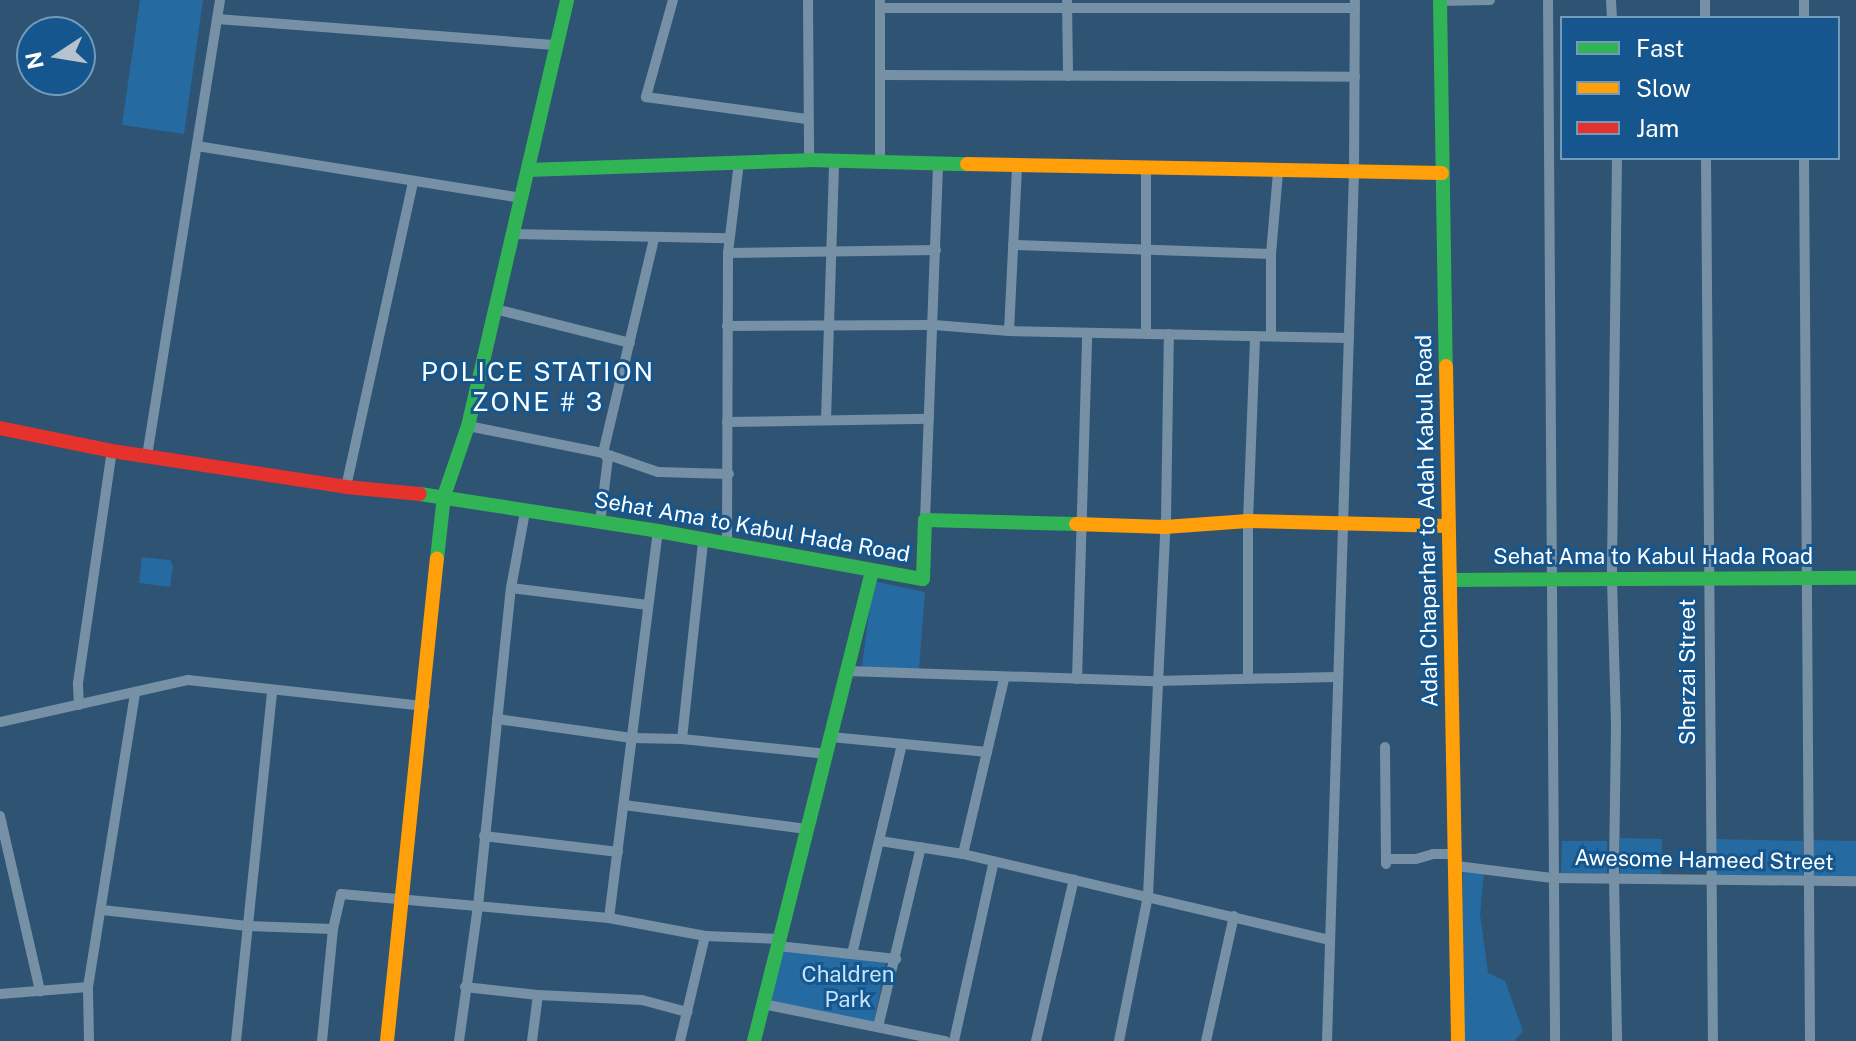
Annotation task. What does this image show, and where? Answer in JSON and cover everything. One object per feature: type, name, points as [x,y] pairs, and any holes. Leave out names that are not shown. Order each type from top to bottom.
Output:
[{"type":"main road","points":[[387,1041],[425,706],[444,496],[468,426],[522,198],[554,45],[567,0]]},
{"type":"main road","name":"Adah Chaparhar to Adah Kabul Road","points":[[1440,0],[1458,1041]]},
{"type":"main road","points":[[528,170],[809,160],[1354,174],[1442,173]]},
{"type":"main road","name":"Sehat Ama to Kabul Hada Road","points":[[1,432],[346,487],[444,496],[923,579],[925,520],[1165,527],[1248,521],[1448,526]]},
{"type":"main road","points":[[754,1041],[872,571]]},
{"type":"main road","name":"Sehat Ama to Kabul Hada Road","points":[[1450,580],[1856,578]]},
{"type":"street","points":[[147,456],[220,0]]},
{"type":"street","points":[[673,0],[646,97],[807,119]]},
{"type":"street","points":[[808,0],[809,160]]},
{"type":"street","points":[[1440,0],[1490,0]]},
{"type":"street","points":[[1548,0],[1555,1041]]},
{"type":"street","points":[[880,162],[880,4],[1355,4],[1354,174],[1327,1041]]},
{"type":"street","points":[[1067,4],[1068,76]]},
{"type":"street","points":[[217,19],[554,45]]},
{"type":"street","points":[[880,75],[1355,77]]},
{"type":"street","points":[[197,146],[522,198]]},
{"type":"street","points":[[1617,160],[1612,580],[1616,727],[1614,879],[1617,1041]]},
{"type":"street","name":"Sherzai Street","points":[[1706,160],[1713,1041]]},
{"type":"street","points":[[1804,160],[1810,1041]]},
{"type":"street","points":[[826,420],[834,161]]},
{"type":"street","points":[[727,543],[728,238],[739,162]]},
{"type":"street","points":[[925,520],[938,164]]},
{"type":"street","points":[[1009,331],[1017,166]]},
{"type":"street","points":[[1146,169],[1146,334]]},
{"type":"street","points":[[1271,336],[1271,254],[1278,172]]},
{"type":"street","points":[[346,487],[413,181]]},
{"type":"street","points":[[513,234],[728,238]]},
{"type":"street","points":[[603,453],[654,239]]},
{"type":"street","points":[[1013,245],[1271,254]]},
{"type":"street","points":[[728,253],[936,250]]},
{"type":"street","points":[[495,309],[630,343]]},
{"type":"street","points":[[727,326],[828,328],[934,325],[1009,331],[1349,338]]},
{"type":"street","points":[[1077,679],[1087,333]]},
{"type":"street","points":[[1119,1041],[1148,896],[1155,681],[1165,527],[1169,334]]},
{"type":"street","points":[[1248,678],[1248,521],[1255,336]]},
{"type":"street","points":[[727,422],[929,419]]},
{"type":"street","points":[[468,426],[603,453],[658,472],[729,474]]},
{"type":"street","points":[[79,705],[78,683],[112,451]]},
{"type":"street","points":[[600,523],[608,458],[603,453]]},
{"type":"street","points":[[459,1041],[478,906],[511,588],[525,512]]},
{"type":"street","points":[[609,918],[658,531]]},
{"type":"street","points":[[682,739],[703,542]]},
{"type":"street","points":[[511,588],[648,605]]},
{"type":"street","points":[[847,671],[1004,679],[1155,681],[1336,677]]},
{"type":"street","points":[[963,854],[1004,679]]},
{"type":"street","points":[[0,722],[188,680],[425,706]]},
{"type":"street","points":[[236,1041],[272,691]]},
{"type":"street","points":[[89,1041],[88,987],[135,694]]},
{"type":"street","points":[[497,719],[632,738],[682,739],[827,754]]},
{"type":"street","points":[[831,737],[987,752]]},
{"type":"street","points":[[852,954],[902,744]]},
{"type":"street","name":"Awesome Hameed Street","points":[[1385,747],[1386,861],[1441,854],[1457,863],[1552,878],[1856,881]]},
{"type":"street","points":[[624,805],[806,829]]},
{"type":"street","points":[[0,816],[40,991]]},
{"type":"street","points":[[484,836],[618,852]]},
{"type":"street","points":[[880,841],[963,854],[1329,940]]},
{"type":"street","points":[[878,1027],[921,847]]},
{"type":"street","points":[[954,1041],[994,861]]},
{"type":"street","points":[[1036,1041],[1074,879]]},
{"type":"street","points":[[322,1041],[333,929],[341,894],[609,918],[705,936],[779,942],[896,959]]},
{"type":"street","points":[[102,910],[247,926],[333,929]]},
{"type":"street","points":[[1206,1041],[1234,916]]},
{"type":"street","points":[[680,1041],[705,936]]},
{"type":"street","points":[[0,994],[88,987]]},
{"type":"street","points":[[465,987],[538,995],[642,1000],[687,1012]]},
{"type":"street","points":[[532,1041],[538,995]]},
{"type":"street","points":[[763,1004],[945,1041]]},
{"type":"green space","points":[[140,0],[203,0],[184,134],[122,125]]},
{"type":"green space","points":[[142,557],[170,560],[173,566],[170,587],[139,583]]},
{"type":"green space","points":[[873,581],[925,592],[919,669],[862,667]]},
{"type":"green space","points":[[1620,838],[1662,839],[1661,875],[1620,875]]},
{"type":"green space","points":[[1715,839],[1803,841],[1803,877],[1715,876]]},
{"type":"green space","points":[[1809,840],[1856,841],[1856,877],[1809,877]]},
{"type":"green space","points":[[1562,841],[1607,841],[1607,874],[1561,873]]},
{"type":"green space","points":[[1463,870],[1484,872],[1480,914],[1488,973],[1505,981],[1523,1031],[1514,1041],[1463,1041]]},
{"type":"green space","name":"Chaldren Park","points":[[783,949],[886,961],[874,1023],[769,1003]]},
{"type":"traffic: fast","points":[[437,559],[444,496],[468,426],[567,0]]},
{"type":"traffic: fast","points":[[1440,0],[1446,366]]},
{"type":"traffic: fast","points":[[528,170],[809,160],[967,164]]},
{"type":"traffic: fast","points":[[420,494],[658,531],[923,579],[925,520],[1076,524]]},
{"type":"traffic: fast","points":[[754,1041],[872,571]]},
{"type":"traffic: fast","points":[[1450,580],[1856,578]]},
{"type":"traffic: slow","points":[[967,164],[1442,173]]},
{"type":"traffic: slow","points":[[1446,366],[1458,1041]]},
{"type":"traffic: slow","points":[[1076,524],[1165,527],[1248,521],[1448,526]]},
{"type":"traffic: slow","points":[[387,1041],[437,559]]},
{"type":"traffic: jam","points":[[0,428],[112,451],[346,487],[420,494]]},
{"type":"district","name":"POLICE STATION ZONE # 3","points":[[538,387]]}]
